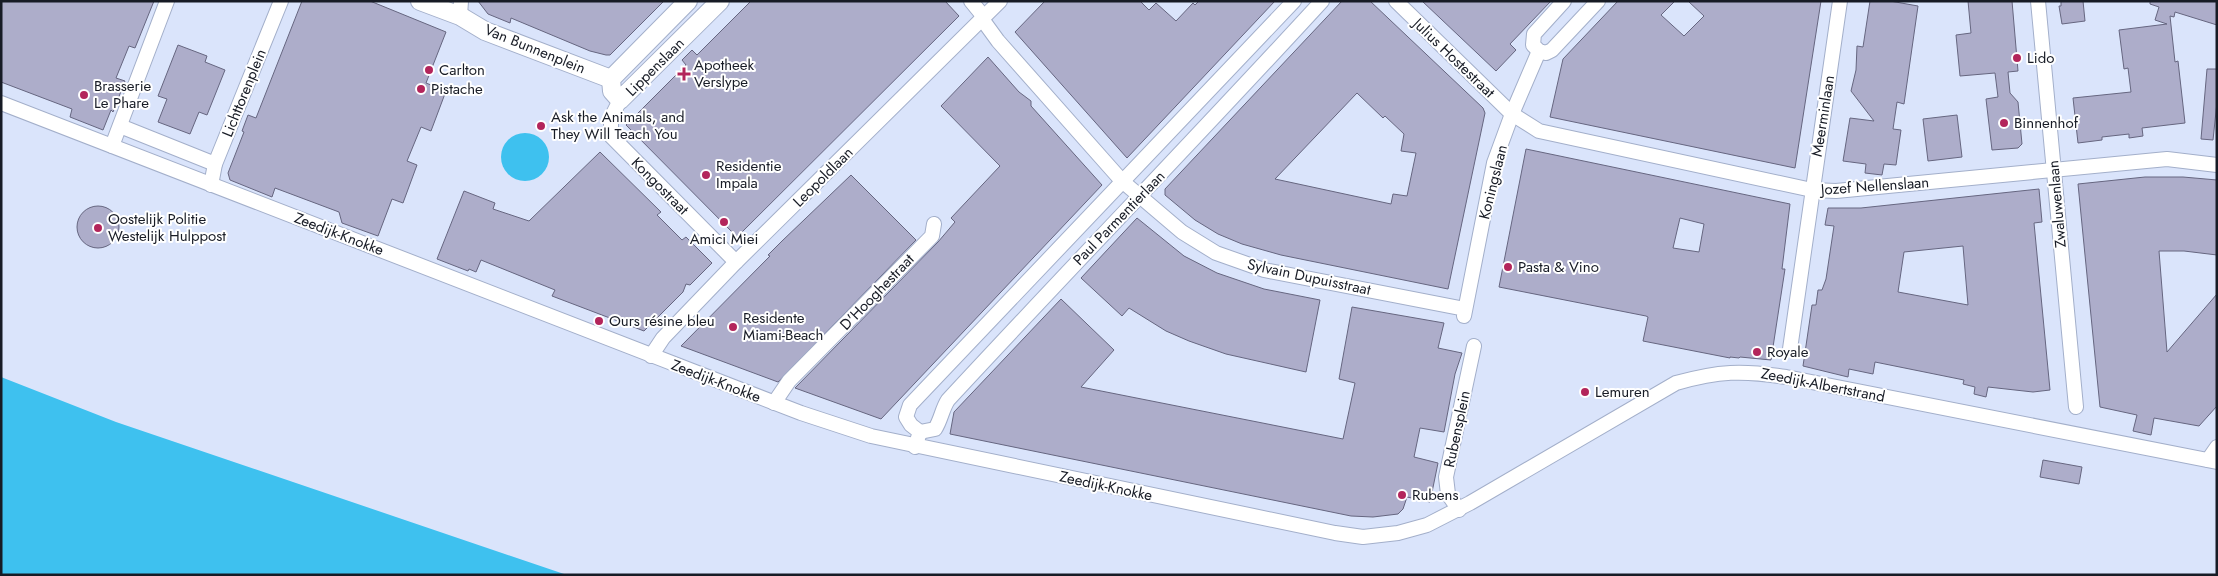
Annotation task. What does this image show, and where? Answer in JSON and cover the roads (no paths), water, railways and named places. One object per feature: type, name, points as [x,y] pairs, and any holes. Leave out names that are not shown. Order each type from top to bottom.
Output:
[{"type":"street","points":[[112,146],[167,1]]},
{"type":"street","name":"Lichttorenplein","points":[[211,185],[215,164],[281,1]]},
{"type":"street","name":"Van Bunnenplein","points":[[420,1],[460,9],[485,31],[611,79]]},
{"type":"street","name":"Lippenslaan","points":[[688,1],[611,79],[612,91],[620,100],[720,1]]},
{"type":"street","name":"Sylvain Dupuisstraat","points":[[971,1],[998,41],[1122,182],[1182,232],[1216,253],[1256,267],[1464,313]]},
{"type":"street","name":"Leopoldlaan","points":[[651,356],[663,338],[736,262],[1000,1]]},
{"type":"street","name":"Paul Parmentierlaan","points":[[1294,1],[910,406],[906,417],[911,426],[920,432],[935,430],[941,419],[943,406],[948,400],[1322,1]]},
{"type":"street","name":"Julius Hostestraat","points":[[1396,1],[1512,114]]},
{"type":"street","name":"Koningslaan","points":[[1464,313],[1494,163],[1512,114],[1539,52],[1533,45],[1534,34],[1564,1]]},
{"type":"street","points":[[1539,52],[1546,53],[1552,50],[1598,1]]},
{"type":"street","name":"Meerminlaan","points":[[1790,349],[1840,1]]},
{"type":"street","name":"Zwaluwenlaan","points":[[2038,1],[2076,407]]},
{"type":"street","name":"Kongostraat","points":[[620,100],[610,118],[611,136],[736,262]]},
{"type":"street","name":"Zeedijk-Knokke","points":[[1,103],[651,356],[774,403],[871,436],[1274,521],[1363,537],[1398,533],[1427,525],[1459,510]]},
{"type":"street","name":"Jozef Nellenslaan","points":[[1512,114],[1539,131],[1812,190],[1836,191],[2167,159],[2217,165]]},
{"type":"street","points":[[120,126],[215,164]]},
{"type":"street","name":"D'Hooghestraat","points":[[774,403],[789,381],[932,236],[934,224]]},
{"type":"street","name":"Rubensplein","points":[[1459,510],[1448,494],[1446,477],[1474,346]]},
{"type":"street","name":"Zeedijk-Albertstrand","points":[[1459,510],[1676,383],[1732,371],[1786,377],[2212,461]]},
{"type":"street","points":[[915,446],[920,432]]},
{"type":"street","points":[[2212,461],[2217,447]]},
{"type":"water","points":[[520,133],[530,133],[539,137],[545,143],[548,148],[548,166],[539,177],[530,181],[520,181],[511,177],[505,171],[501,162],[501,152],[505,143],[511,137]]},
{"type":"water","points":[[1,377],[116,422],[567,575],[1,575]]},
{"type":"place","name":"Lido","points":[[2017,58]]},
{"type":"place","name":"Carlton","points":[[429,70]]},
{"type":"place","name":"Apotheek Verslype","points":[[684,74]]},
{"type":"place","name":"Pistache","points":[[421,89]]},
{"type":"place","name":"Brasserie Le Phare","points":[[84,95]]},
{"type":"place","name":"Binnenhof","points":[[2004,123]]},
{"type":"place","name":"Ask the Animals, and They Will Teach You","points":[[541,126]]},
{"type":"place","name":"Residentie Impala","points":[[706,175]]},
{"type":"place","name":"Amici Miei","points":[[724,222]]},
{"type":"place","name":"Oostelijk Politie Westelijk Hulppost","points":[[98,228]]},
{"type":"place","name":"Pasta & Vino","points":[[1508,267]]},
{"type":"place","name":"Ours résine bleu","points":[[599,321]]},
{"type":"place","name":"Residente Miami-Beach","points":[[733,327]]},
{"type":"place","name":"Royale","points":[[1757,352]]},
{"type":"place","name":"Lemuren","points":[[1585,392]]},
{"type":"place","name":"Rubens","points":[[1402,495]]}]
